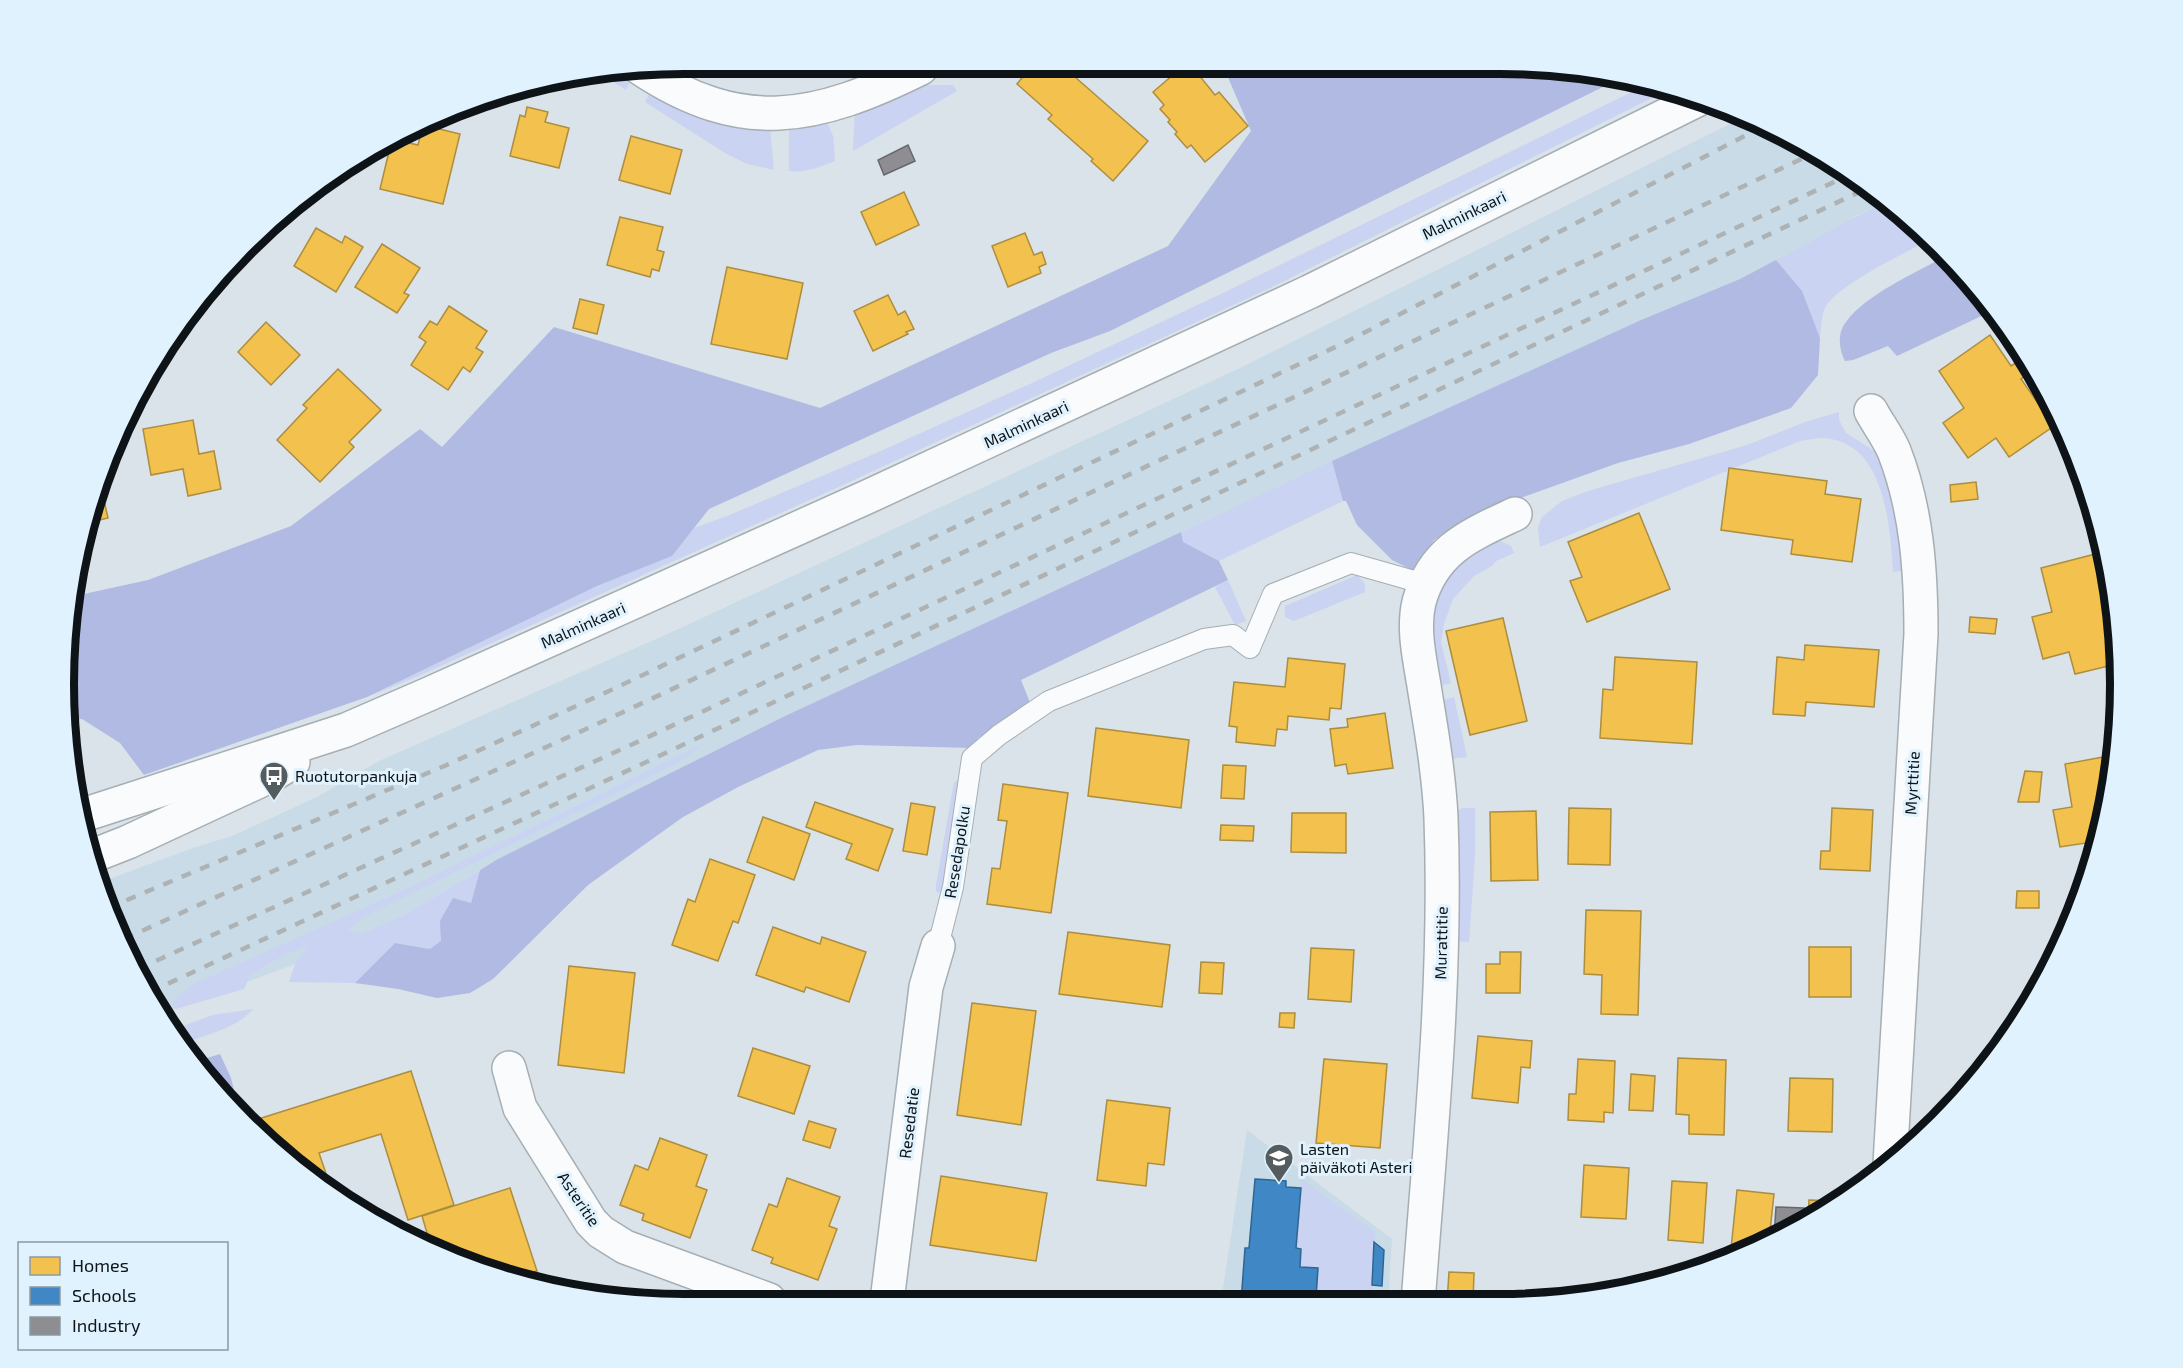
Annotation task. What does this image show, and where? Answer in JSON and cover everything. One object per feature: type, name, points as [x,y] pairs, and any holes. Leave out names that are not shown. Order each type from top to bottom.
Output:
[{"type":"street","points":[[651,75],[701,101],[748,112],[779,114],[804,112],[838,104],[907,74]]},
{"type":"street","name":"Malminkaari","points":[[87,814],[346,730],[429,694],[867,497],[1299,297],[1689,104]]},
{"type":"street","name":"Myrttitie","points":[[1871,411],[1893,449],[1905,486],[1915,531],[1921,579],[1921,634],[1891,1152]]},
{"type":"street","name":"Murattitie","points":[[1419,1294],[1439,1004],[1443,909],[1441,818],[1437,770],[1419,649],[1417,626],[1419,604],[1425,584],[1437,563],[1452,547],[1471,534],[1515,514]]},
{"type":"street","name":"Malminkaari","points":[[98,854],[270,776],[346,730]]},
{"type":"street","name":"Resedatie","points":[[888,1294],[926,987],[938,946]]},
{"type":"street","name":"Asteritie","points":[[509,1068],[520,1108],[591,1222],[601,1233],[625,1247],[753,1294]]},
{"type":"lane","name":"Resedapolku","points":[[938,946],[953,887],[972,758],[999,735],[1049,702],[1204,639],[1233,635],[1250,648],[1273,594],[1351,563],[1425,584]]},
{"type":"shaded area","points":[[1227,74],[1539,75],[1610,84],[1110,331],[1051,353],[709,509],[672,556],[597,586],[367,697],[144,775],[120,743],[82,719],[75,719],[75,644],[80,595],[148,580],[291,526],[420,429],[442,447],[554,327],[820,408],[1168,246],[1251,131]]},
{"type":"shaded area","points":[[628,77],[629,84],[626,90],[608,79]]},
{"type":"shaded area","points":[[917,85],[953,85],[957,91],[853,151],[855,111]]},
{"type":"shaded area","points":[[1637,89],[1659,95],[1266,290],[843,485],[367,697],[597,586],[672,556],[694,528],[874,454],[1223,293]]},
{"type":"shaded area","points":[[650,93],[770,128],[774,170],[747,164],[725,153],[645,102]]},
{"type":"shaded area","points":[[1736,121],[1804,155],[1838,176],[1878,205],[1857,215],[1834,231],[1740,279],[1641,320],[1359,449],[785,716],[498,859],[404,915],[295,964],[176,1009],[168,1010],[155,989],[136,954],[106,880],[232,836],[319,796],[379,761],[672,632],[1240,368]]},
{"type":"shaded area","points":[[827,122],[833,136],[835,161],[807,170],[789,171],[789,127]]},
{"type":"shaded area","points":[[1878,206],[1922,244],[1871,271],[1840,291],[1824,310],[1820,338],[1802,292],[1776,260]]},
{"type":"shaded area","points":[[1776,260],[1802,291],[1820,338],[1818,375],[1791,408],[1689,444],[1618,463],[1484,511],[1434,540],[1414,571],[1392,560],[1357,525],[1346,501],[1343,501],[1332,461],[1641,320],[1740,279]]},
{"type":"shaded area","points":[[1938,260],[1985,314],[1897,356],[1888,346],[1845,361],[1840,346],[1843,326],[1855,312],[1892,285]]},
{"type":"shaded area","points":[[1839,412],[1839,420],[1846,433],[1876,452],[1887,467],[1906,570],[1893,572],[1886,510],[1872,469],[1860,454],[1844,443],[1823,438],[1800,441],[1540,547],[1538,528],[1542,517],[1562,501],[1588,491],[1747,445],[1805,422]]},
{"type":"shaded area","points":[[1332,461],[1343,501],[1219,561],[1182,542],[1181,532]]},
{"type":"shaded area","points":[[1181,532],[1183,542],[1219,561],[1228,580],[1021,680],[1031,705],[978,738],[972,748],[857,745],[818,750],[740,786],[683,817],[588,885],[493,979],[470,993],[437,998],[398,989],[355,983],[395,943],[430,949],[441,941],[440,921],[453,898],[471,903],[480,870],[498,859],[785,716]]},
{"type":"shaded area","points":[[1498,540],[1511,546],[1514,553],[1496,561],[1492,566],[1474,576],[1453,599],[1444,624],[1441,642],[1451,683],[1440,686],[1432,638],[1433,610],[1437,596],[1445,582],[1466,557],[1474,550]]},
{"type":"shaded area","points":[[1357,575],[1365,584],[1365,592],[1294,621],[1285,617],[1285,606]]},
{"type":"shaded area","points":[[1228,580],[1246,621],[1235,625],[1215,587]]},
{"type":"shaded area","points":[[1454,697],[1467,757],[1449,759],[1441,701]]},
{"type":"shaded area","points":[[705,743],[677,763],[363,917],[348,930],[361,934],[404,915],[480,870],[471,903],[442,941],[430,949],[395,943],[355,983],[289,982],[295,964],[309,946],[287,953],[250,975],[244,989],[176,1009],[172,1003],[194,984],[404,890]]},
{"type":"shaded area","points":[[959,780],[947,881],[942,891],[938,893],[936,885],[954,782]]},
{"type":"shaded area","points":[[1463,808],[1475,808],[1475,856],[1469,942],[1456,941],[1453,813]]},
{"type":"shaded area","points":[[253,1009],[229,1027],[190,1042],[179,1027],[213,1015]]},
{"type":"shaded area","points":[[220,1054],[231,1078],[236,1099],[225,1087],[203,1059]]},
{"type":"shaded area","name":"Lasten päiväkoti Asteri","points":[[1247,1130],[1392,1239],[1389,1294],[1222,1294]]},
{"type":"shaded area","points":[[1301,1179],[1375,1232],[1372,1294],[1316,1294],[1318,1268],[1300,1267],[1301,1249],[1296,1248]]},
{"type":"building: Homes","points":[[1025,74],[1077,74],[1075,77],[1148,141],[1113,181],[1091,161],[1093,159],[1048,119],[1052,115],[1017,84]]},
{"type":"building: Homes","points":[[1174,74],[1194,74],[1197,77],[1199,75],[1215,95],[1219,92],[1248,126],[1205,162],[1191,145],[1187,148],[1175,134],[1177,132],[1168,122],[1170,120],[1160,109],[1164,105],[1153,92]]},
{"type":"building: Homes","points":[[527,107],[548,112],[545,122],[569,128],[559,168],[510,156],[520,115],[525,117]]},
{"type":"building: Homes","points":[[433,127],[460,134],[443,204],[380,189],[390,149],[404,142],[418,145],[421,133]]},
{"type":"building: Homes","points":[[631,136],[682,150],[670,194],[619,180]]},
{"type":"building: Homes","points":[[904,192],[919,225],[876,245],[861,212]]},
{"type":"building: Homes","points":[[620,217],[663,227],[657,250],[664,252],[659,271],[652,269],[650,277],[607,265]]},
{"type":"building: Homes","points":[[316,228],[342,243],[345,236],[363,247],[336,292],[294,266]]},
{"type":"building: Homes","points":[[1025,233],[1034,255],[1042,252],[1046,264],[1039,267],[1041,273],[1008,287],[992,246]]},
{"type":"building: Homes","points":[[382,244],[420,268],[404,293],[409,295],[397,313],[355,287]]},
{"type":"building: Homes","points":[[727,267],[803,283],[787,359],[711,344]]},
{"type":"building: Homes","points":[[888,295],[898,315],[905,311],[914,329],[873,351],[854,311]]},
{"type":"building: Homes","points":[[580,299],[604,305],[597,334],[573,328]]},
{"type":"building: Homes","points":[[449,306],[487,331],[476,348],[483,352],[470,372],[463,367],[448,390],[411,365],[426,342],[419,337],[430,321],[437,325]]},
{"type":"building: Homes","points":[[266,322],[300,355],[271,385],[238,352]]},
{"type":"building: Homes","points":[[1990,335],[2011,366],[2017,362],[2026,376],[2021,379],[2053,427],[2009,457],[1996,438],[1968,458],[1943,423],[1964,408],[1939,371]]},
{"type":"building: Homes","points":[[338,369],[381,410],[349,442],[354,447],[320,482],[277,440],[307,408],[303,405]]},
{"type":"building: Homes","points":[[193,420],[199,454],[214,451],[221,489],[188,496],[183,469],[151,475],[143,429]]},
{"type":"building: Homes","points":[[1729,468],[1827,481],[1825,494],[1861,499],[1852,562],[1791,554],[1793,540],[1721,530]]},
{"type":"building: Homes","points":[[1976,482],[1978,499],[1951,502],[1950,485]]},
{"type":"building: Homes","points":[[103,497],[108,518],[96,521]]},
{"type":"building: Homes","points":[[1639,513],[1670,589],[1587,622],[1570,581],[1582,577],[1568,542]]},
{"type":"building: Homes","points":[[2095,554],[2104,604],[2109,666],[2075,674],[2069,652],[2043,659],[2032,617],[2052,612],[2041,568]]},
{"type":"building: Homes","points":[[1970,617],[1997,619],[1995,634],[1969,632]]},
{"type":"building: Homes","points":[[1503,618],[1527,721],[1470,735],[1446,631]]},
{"type":"building: Homes","points":[[1805,645],[1879,650],[1874,707],[1806,702],[1805,716],[1773,714],[1777,657],[1804,660]]},
{"type":"building: Homes","points":[[1615,657],[1697,662],[1692,744],[1600,738],[1603,689],[1613,690]]},
{"type":"building: Homes","points":[[1288,658],[1345,664],[1341,709],[1330,708],[1329,720],[1288,716],[1287,730],[1277,729],[1275,746],[1236,742],[1237,727],[1229,726],[1234,682],[1285,687]]},
{"type":"building: Homes","points":[[1385,713],[1393,768],[1348,774],[1346,764],[1335,766],[1330,729],[1348,727],[1347,719]]},
{"type":"building: Homes","points":[[1096,728],[1189,740],[1181,808],[1088,796]]},
{"type":"building: Homes","points":[[2105,757],[2098,803],[2089,842],[2060,847],[2053,810],[2072,807],[2065,764]]},
{"type":"building: Homes","points":[[1223,765],[1246,766],[1244,799],[1221,798]]},
{"type":"building: Homes","points":[[2025,771],[2042,772],[2039,802],[2018,802]]},
{"type":"building: Homes","points":[[1003,784],[1068,793],[1051,913],[987,904],[992,868],[1000,869],[1007,821],[998,820]]},
{"type":"building: Homes","points":[[815,802],[893,829],[878,871],[846,859],[852,844],[806,827]]},
{"type":"building: Homes","points":[[911,803],[935,807],[927,855],[903,851]]},
{"type":"building: Homes","points":[[1569,808],[1611,809],[1610,865],[1568,864]]},
{"type":"building: Homes","points":[[1832,808],[1873,810],[1870,871],[1820,869],[1821,851],[1830,851]]},
{"type":"building: Homes","points":[[1536,811],[1538,880],[1491,881],[1490,812]]},
{"type":"building: Homes","points":[[1292,813],[1346,813],[1346,853],[1291,852]]},
{"type":"building: Homes","points":[[763,817],[810,834],[794,880],[747,862]]},
{"type":"building: Homes","points":[[1221,825],[1254,826],[1253,841],[1220,840]]},
{"type":"building: Homes","points":[[710,859],[755,875],[738,923],[733,921],[718,961],[672,945],[688,899],[695,902]]},
{"type":"building: Homes","points":[[2017,891],[2039,891],[2039,908],[2016,908]]},
{"type":"building: Homes","points":[[1586,910],[1641,911],[1638,1015],[1601,1014],[1602,975],[1584,974]]},
{"type":"building: Homes","points":[[773,927],[820,944],[822,937],[866,952],[849,1002],[806,987],[804,992],[756,975]]},
{"type":"building: Homes","points":[[1068,932],[1170,945],[1162,1007],[1059,994]]},
{"type":"building: Homes","points":[[1809,947],[1851,947],[1851,997],[1809,997]]},
{"type":"building: Homes","points":[[1311,948],[1354,950],[1351,1002],[1308,999]]},
{"type":"building: Homes","points":[[1500,952],[1521,952],[1520,993],[1486,993],[1486,964],[1500,964]]},
{"type":"building: Homes","points":[[1201,962],[1224,963],[1222,994],[1199,993]]},
{"type":"building: Homes","points":[[569,966],[635,973],[624,1073],[558,1065]]},
{"type":"building: Homes","points":[[972,1003],[1036,1011],[1021,1125],[957,1115]]},
{"type":"building: Homes","points":[[1280,1013],[1295,1013],[1294,1028],[1279,1027]]},
{"type":"building: Homes","points":[[1478,1036],[1532,1041],[1530,1068],[1521,1067],[1518,1103],[1472,1098]]},
{"type":"building: Homes","points":[[753,1048],[810,1066],[794,1114],[738,1096]]},
{"type":"building: Homes","points":[[1678,1058],[1726,1060],[1724,1135],[1689,1134],[1689,1115],[1676,1114]]},
{"type":"building: Homes","points":[[1324,1059],[1387,1064],[1380,1148],[1316,1143]]},
{"type":"building: Homes","points":[[1578,1059],[1615,1061],[1613,1113],[1604,1112],[1604,1122],[1568,1120],[1569,1094],[1576,1094]]},
{"type":"building: Homes","points":[[411,1071],[454,1205],[408,1220],[381,1134],[319,1153],[328,1180],[281,1143],[256,1120]]},
{"type":"building: Homes","points":[[1631,1074],[1655,1076],[1653,1111],[1629,1110]]},
{"type":"building: Homes","points":[[1790,1078],[1833,1079],[1832,1132],[1788,1131]]},
{"type":"building: Homes","points":[[1107,1100],[1170,1108],[1164,1165],[1148,1163],[1146,1186],[1097,1180]]},
{"type":"building: Homes","points":[[809,1121],[836,1129],[830,1148],[803,1140]]},
{"type":"building: Homes","points":[[660,1138],[707,1155],[696,1186],[707,1190],[690,1238],[642,1220],[644,1214],[620,1205],[635,1165],[648,1170]]},
{"type":"building: Homes","points":[[1584,1165],[1629,1168],[1626,1219],[1581,1217]]},
{"type":"building: Homes","points":[[941,1176],[1047,1193],[1036,1261],[930,1245]]},
{"type":"building: Homes","points":[[787,1178],[840,1197],[829,1226],[837,1229],[818,1280],[771,1263],[773,1258],[752,1250],[769,1204],[777,1207]]},
{"type":"building: Homes","points":[[1672,1181],[1707,1183],[1703,1243],[1668,1240]]},
{"type":"building: Homes","points":[[510,1188],[537,1271],[526,1274],[429,1238],[422,1216]]},
{"type":"building: Homes","points":[[1737,1190],[1774,1194],[1770,1231],[1731,1249]]},
{"type":"building: Homes","points":[[1809,1200],[1824,1201],[1809,1210]]},
{"type":"building: Homes","points":[[1449,1272],[1474,1273],[1473,1294],[1448,1294]]},
{"type":"building: Schools","points":[[1255,1179],[1286,1181],[1286,1187],[1301,1188],[1296,1248],[1301,1249],[1300,1267],[1318,1268],[1316,1294],[1242,1294],[1245,1248],[1249,1248]]},
{"type":"building: Schools","points":[[1374,1242],[1384,1250],[1382,1286],[1372,1285]]},
{"type":"building: Industry","points":[[908,145],[915,161],[884,175],[878,160]]},
{"type":"building: Industry","points":[[1776,1207],[1804,1208],[1804,1213],[1775,1229]]},
{"type":"railway","points":[[115,905],[449,764],[609,691],[1348,341],[1756,130]]},
{"type":"railway","points":[[128,937],[619,714],[1807,157]]},
{"type":"railway","points":[[143,967],[633,744],[1841,179]]},
{"type":"railway","points":[[155,990],[642,764],[1860,192]]},
{"type":"place","name":"Ruotutorpankuja","points":[[274,802]]},
{"type":"place","name":"Lasten päiväkoti Asteri","points":[[1279,1184]]}]
